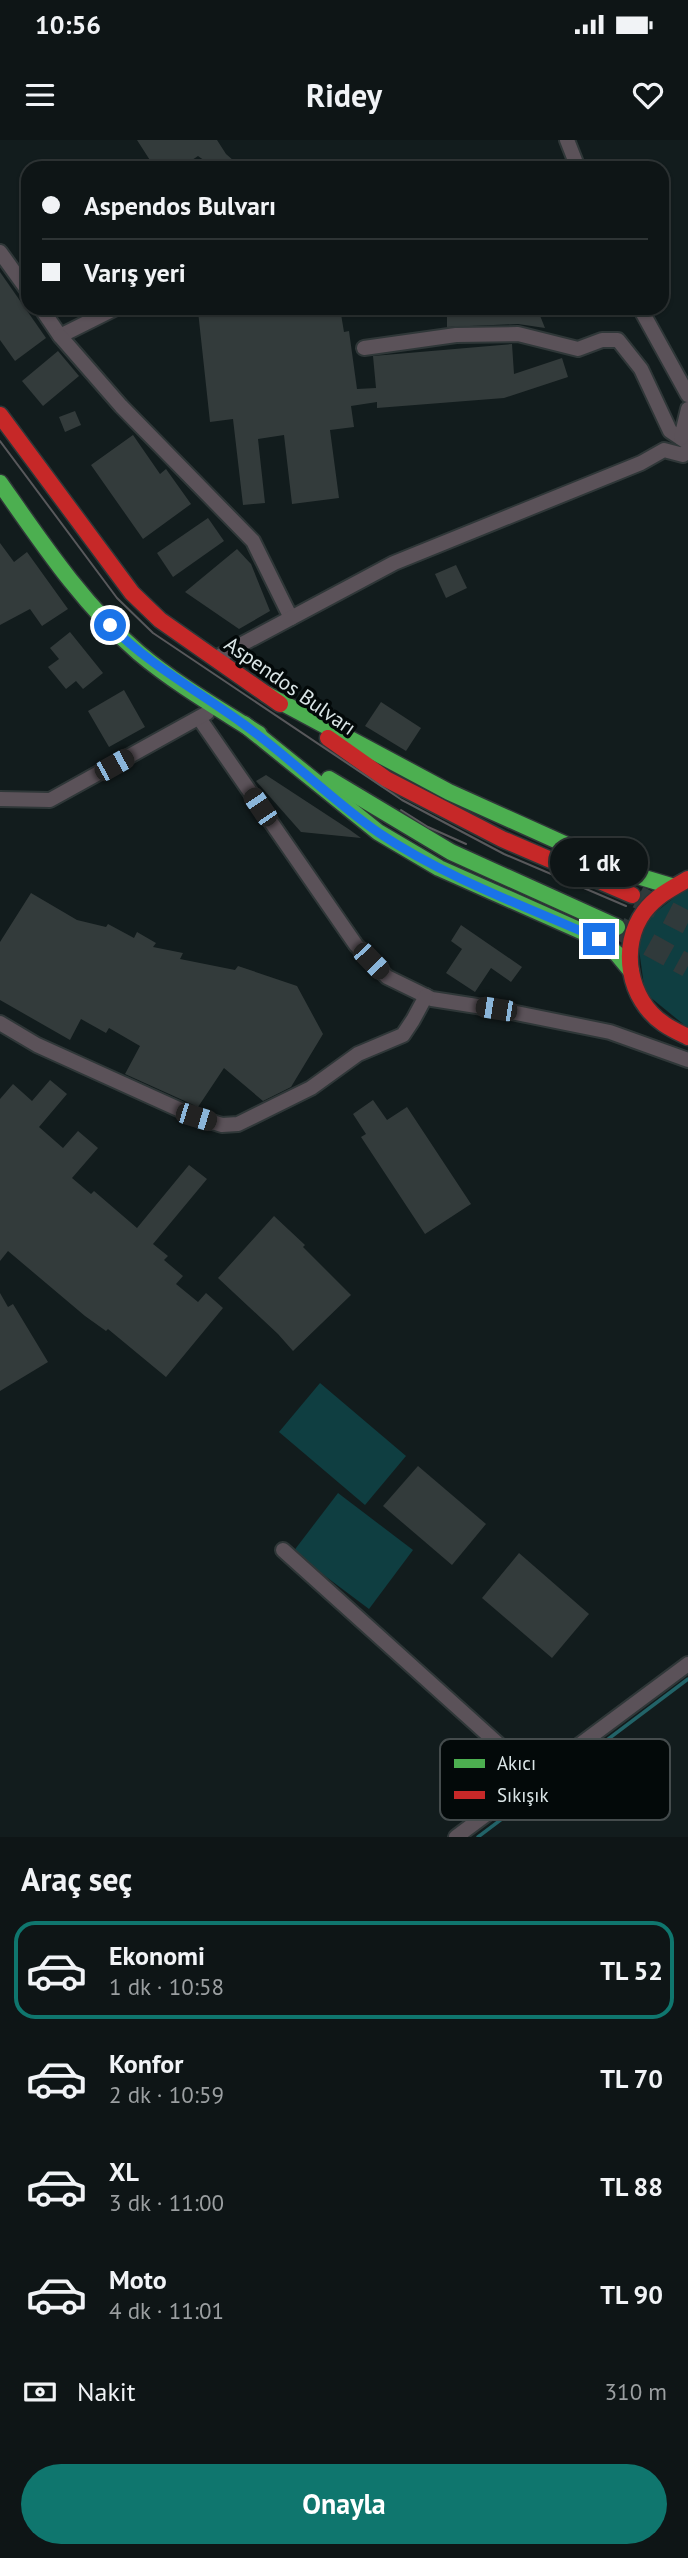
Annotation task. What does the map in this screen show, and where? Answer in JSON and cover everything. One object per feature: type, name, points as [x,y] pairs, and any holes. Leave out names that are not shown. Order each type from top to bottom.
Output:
[{"type":"main road","name":"Aspendos Bulvarı","points":[[0,415],[132,593],[160,620],[386,779],[502,839],[632,895]]},
{"type":"main road","points":[[0,483],[94,610],[125,641],[160,668],[362,801],[451,852],[617,927]]},
{"type":"main road","points":[[266,694],[449,792],[631,874],[671,886]]},
{"type":"main road","points":[[244,724],[378,832],[439,869],[599,939],[617,954],[631,971]]},
{"type":"main road","points":[[688,879],[671,886],[648,904],[634,929],[628,958],[634,986],[648,1012],[670,1030],[688,1037]]},
{"type":"street","points":[[567,140],[575,161]]},
{"type":"street","points":[[0,252],[21,281]]},
{"type":"street","points":[[46,315],[121,406],[253,541],[291,618]]},
{"type":"street","points":[[61,336],[102,315]]},
{"type":"street","points":[[644,315],[688,395]]},
{"type":"street","points":[[364,348],[456,335],[518,334],[578,349],[602,340],[618,340],[641,369],[670,431],[686,444]]},
{"type":"street","points":[[216,658],[403,559],[641,463],[664,450],[683,455],[688,409]]},
{"type":"street","points":[[0,799],[50,800],[218,707]]},
{"type":"street","points":[[199,718],[356,945],[387,977],[426,996],[610,1032],[688,1060]]},
{"type":"street","points":[[0,1023],[37,1045],[124,1082],[196,1117],[222,1125],[238,1125],[311,1088],[358,1054],[403,1035],[426,996]]},
{"type":"street","points":[[283,1550],[493,1739]]},
{"type":"street","points":[[588,1739],[688,1664]]},
{"type":"street","points":[[456,1837],[479,1820]]},
{"type":"shaded area","points":[[688,887],[688,1028],[645,993],[638,942],[648,918]]},
{"type":"shaded area","points":[[320,1383],[406,1456],[365,1505],[279,1432]]},
{"type":"shaded area","points":[[338,1493],[413,1550],[369,1609],[293,1552]]},
{"type":"building","points":[[137,140],[217,140],[234,161],[205,161],[198,156],[190,161],[150,161]]},
{"type":"building","points":[[0,272],[21,302],[21,315],[30,315],[46,338],[15,361],[0,340]]},
{"type":"building","points":[[198,315],[341,315],[344,332],[349,331],[357,389],[376,388],[373,356],[512,344],[514,374],[562,358],[568,377],[504,398],[377,408],[377,402],[351,406],[354,427],[330,430],[339,498],[292,504],[284,435],[258,439],[265,503],[243,505],[233,419],[210,422]]},
{"type":"building","points":[[447,315],[540,315],[545,328],[518,324],[447,327]]},
{"type":"building","points":[[58,351],[79,376],[43,406],[22,381]]},
{"type":"building","points":[[75,411],[81,425],[65,432],[59,417]]},
{"type":"building","points":[[133,435],[160,474],[166,469],[191,504],[143,539],[91,465]]},
{"type":"building","points":[[208,518],[224,541],[173,577],[157,553]]},
{"type":"building","points":[[0,543],[14,562],[27,552],[68,609],[42,626],[30,609],[0,625]]},
{"type":"building","points":[[237,549],[251,564],[270,611],[239,629],[185,592]]},
{"type":"building","points":[[456,565],[467,588],[446,598],[435,574]]},
{"type":"building","points":[[70,632],[103,673],[83,689],[76,681],[66,689],[48,667],[59,659],[50,648]]},
{"type":"building","points":[[124,690],[145,727],[109,747],[88,711]]},
{"type":"building","points":[[381,702],[421,728],[406,751],[365,726]]},
{"type":"building","points":[[266,775],[361,838],[301,832],[256,781]]},
{"type":"building","points":[[31,893],[77,920],[106,927],[108,924],[134,938],[137,932],[156,943],[153,947],[183,953],[180,959],[235,970],[238,966],[297,986],[323,1034],[291,1087],[263,1101],[224,1068],[198,1107],[125,1074],[140,1046],[109,1028],[106,1033],[81,1019],[70,1040],[0,1000],[0,942]]},
{"type":"building","points":[[461,925],[522,967],[511,982],[491,968],[475,992],[446,973],[462,949],[451,941]]},
{"type":"building","points":[[50,1080],[67,1094],[39,1127],[63,1148],[78,1131],[98,1148],[72,1178],[91,1194],[94,1191],[137,1228],[189,1165],[207,1179],[153,1244],[168,1256],[164,1260],[183,1276],[176,1284],[198,1302],[206,1293],[223,1308],[166,1377],[108,1329],[106,1331],[85,1316],[8,1251],[0,1261],[0,1099],[13,1084],[32,1101]]},
{"type":"building","points":[[373,1100],[387,1120],[407,1107],[471,1204],[425,1234],[361,1137],[366,1134],[353,1114]]},
{"type":"building","points":[[274,1216],[351,1295],[293,1351],[218,1278]]},
{"type":"building","points":[[0,1293],[8,1307],[13,1304],[48,1362],[0,1391]]},
{"type":"building","points":[[418,1466],[486,1524],[452,1565],[383,1506]]},
{"type":"building","points":[[519,1553],[589,1614],[552,1658],[482,1598]]},
{"type":"waterway","points":[[608,1739],[688,1679]]},
{"type":"waterway","points":[[478,1837],[501,1820]]},
{"type":"tunnel","points":[[638,897],[688,923]]},
{"type":"tunnel","points":[[619,928],[688,966]]},
{"type":"tram line","points":[[0,441],[117,598],[153,633],[402,800],[504,854],[626,906]]},
{"type":"tram line","points":[[401,810],[428,827],[466,844]]},
{"type":"traffic: fast","points":[[0,483],[81,594],[119,634],[168,675],[259,734]]},
{"type":"traffic: fast","points":[[266,694],[449,792],[631,874],[671,886]]},
{"type":"traffic: fast","points":[[244,724],[378,832],[439,868],[599,939],[617,954],[631,971]]},
{"type":"traffic: fast","points":[[329,779],[451,852],[617,927]]},
{"type":"traffic: jam","points":[[0,415],[132,593],[160,620],[280,704]]},
{"type":"traffic: jam","points":[[328,738],[386,779],[502,839],[632,895]]},
{"type":"traffic: jam","points":[[688,879],[659,897],[644,912],[636,926],[630,956],[631,972],[642,1001],[664,1024],[688,1037]]},
{"type":"route","points":[[110,625],[125,641],[160,668],[244,724],[378,832],[439,869],[599,939]]}]
